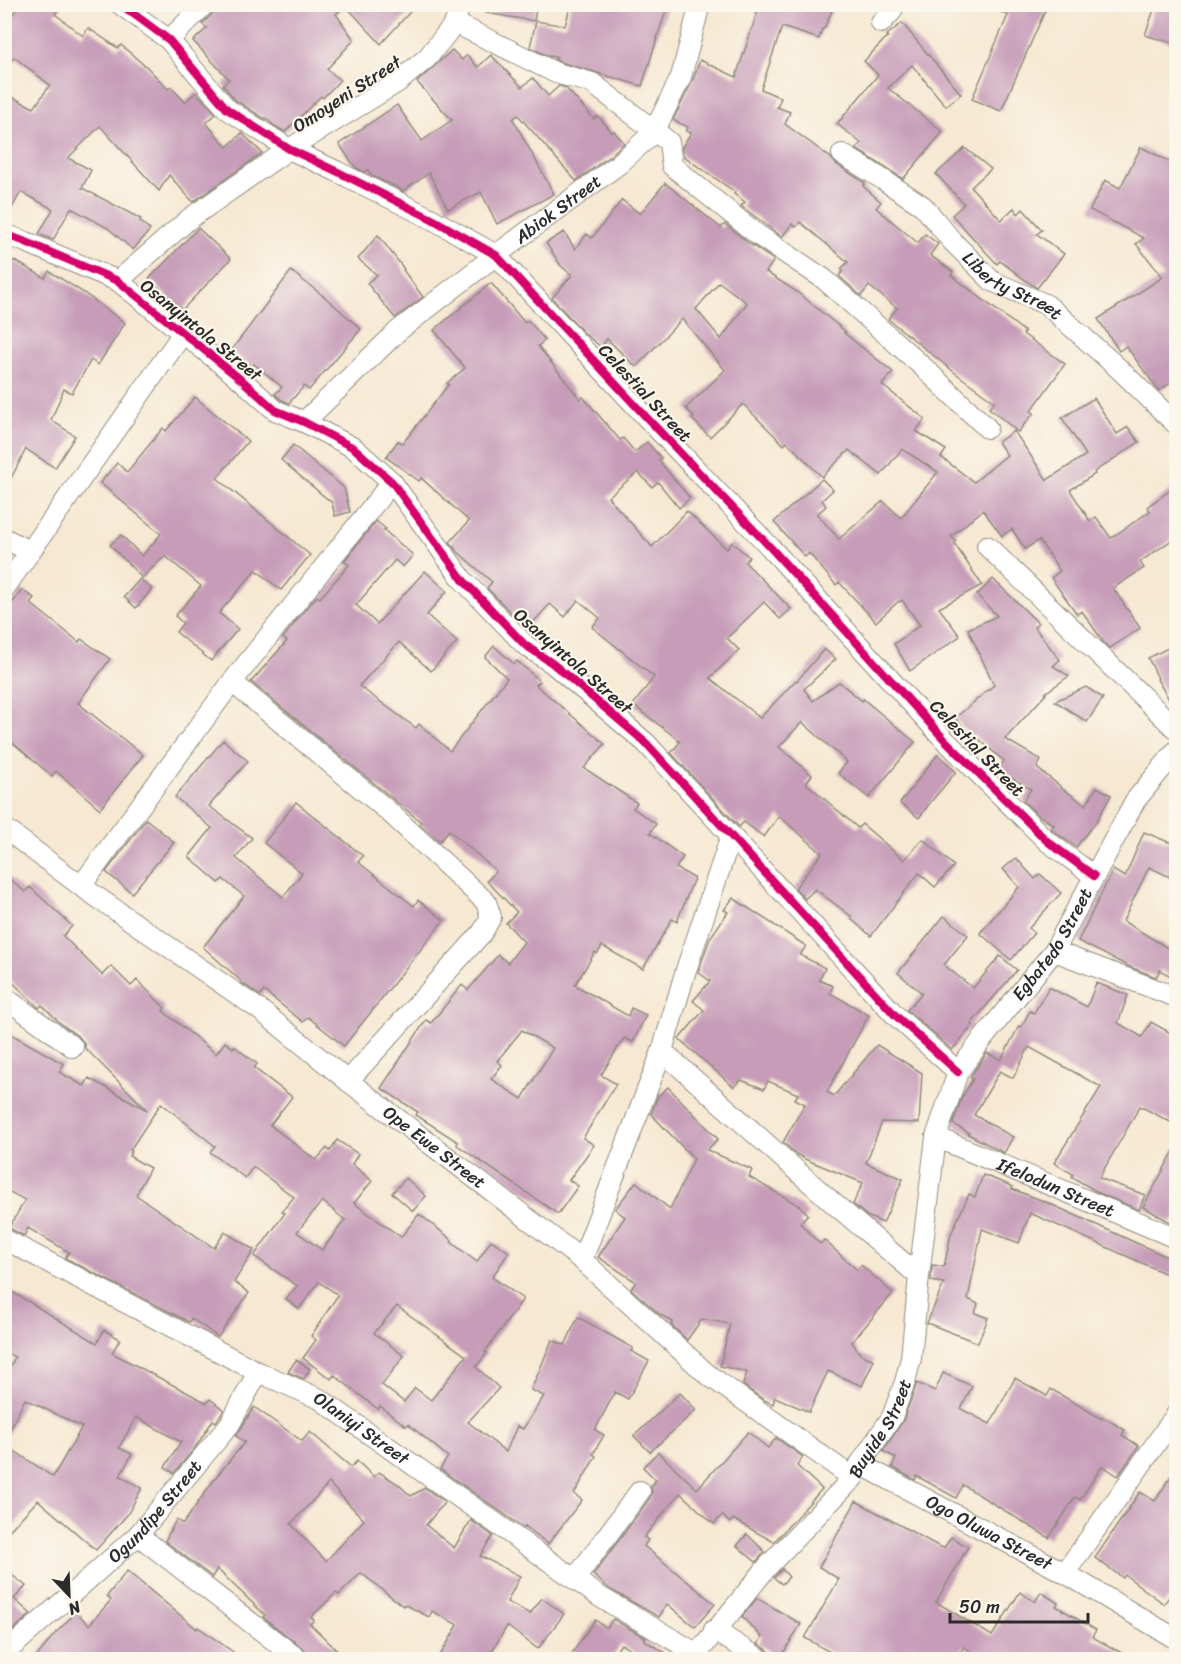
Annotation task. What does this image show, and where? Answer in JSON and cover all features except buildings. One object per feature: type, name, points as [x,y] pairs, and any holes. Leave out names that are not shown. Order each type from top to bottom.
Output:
[{"type":"street","name":"Celestial Street","points":[[120,4],[169,40],[227,109],[289,149],[432,219],[496,255],[770,547],[945,739],[1047,842],[1094,876]]},
{"type":"street","points":[[169,40],[205,4]]},
{"type":"street","name":"Abiok Street","points":[[304,422],[398,331],[619,164],[654,132],[681,77],[700,4]]},
{"type":"street","points":[[881,23],[895,4]]},
{"type":"street","points":[[458,14],[556,73],[592,83],[669,142],[672,166],[758,235],[824,279],[922,366],[987,428]]},
{"type":"street","name":"Omoyeni Street","points":[[118,281],[189,219],[289,149],[398,82],[426,58],[458,14]]},
{"type":"street","name":"Liberty Street","points":[[842,154],[923,206],[953,242],[992,281],[1047,305],[1176,424]]},
{"type":"street","name":"Osanyintola Street","points":[[4,234],[118,281],[244,382],[274,410],[304,422],[354,448],[392,482],[463,580],[525,645],[552,663],[646,743],[895,1015],[958,1072]]},
{"type":"street","points":[[4,589],[183,333]]},
{"type":"street","points":[[81,886],[232,682],[392,482]]},
{"type":"street","points":[[4,538],[29,551]]},
{"type":"street","points":[[987,546],[1176,729]]},
{"type":"street","points":[[232,682],[387,810],[486,902],[491,917],[482,933],[348,1081]]},
{"type":"street","name":"Egbatedo Street","points":[[936,1137],[958,1072],[1054,951],[1135,801],[1176,751]]},
{"type":"street","name":"Ope Ewe Street","points":[[4,828],[81,886],[260,1010],[348,1081],[582,1260],[707,1374],[856,1471]]},
{"type":"street","points":[[582,1260],[662,1050],[731,836]]},
{"type":"street","points":[[1054,951],[1176,997]]},
{"type":"street","points":[[4,997],[73,1047]]},
{"type":"street","points":[[662,1050],[832,1202],[919,1276]]},
{"type":"street","name":"Buyide Street","points":[[694,1656],[768,1566],[856,1471],[892,1417],[911,1358],[936,1137]]},
{"type":"street","name":"Ifelodun Street","points":[[936,1137],[1176,1238]]},
{"type":"street","name":"Olaniyi Street","points":[[4,1239],[258,1372],[320,1399],[600,1597],[694,1656]]},
{"type":"street","name":"Ogundipe Street","points":[[4,1654],[138,1535],[230,1424],[258,1372]]},
{"type":"street","points":[[1065,1573],[1176,1415]]},
{"type":"street","name":"Ogo Oluwa Street","points":[[856,1471],[1065,1573],[1176,1639]]},
{"type":"street","points":[[575,1579],[640,1491]]},
{"type":"street","points":[[138,1535],[299,1659]]},
{"type":"street","points":[[714,1630],[761,1659]]},
{"type":"cycle path","points":[[120,4],[169,40],[227,109],[289,149],[432,219],[496,255],[770,547],[944,739],[1047,841],[1094,876]]},
{"type":"cycle path","points":[[4,234],[118,281],[244,382],[275,410],[354,448],[392,482],[463,580],[525,645],[552,663],[646,743],[895,1015],[958,1072]]}]
